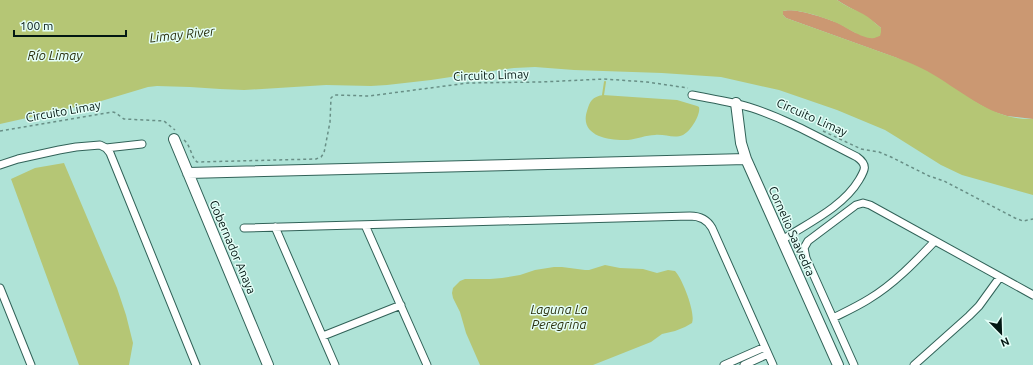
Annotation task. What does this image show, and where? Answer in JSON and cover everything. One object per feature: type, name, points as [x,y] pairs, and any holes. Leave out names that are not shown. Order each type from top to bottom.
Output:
[{"type":"street","points":[[692,92],[752,108],[799,127],[857,157],[864,165],[864,173],[856,186],[844,199],[830,210],[782,240]]},
{"type":"street","name":"Cornelio Saavedra","points":[[736,104],[741,143],[746,159],[838,365]]},
{"type":"street","name":"Gobernador Anaya","points":[[178,137],[188,174],[268,365]]},
{"type":"street","points":[[106,148],[142,144]]},
{"type":"street","points":[[0,165],[18,159],[68,148],[100,145],[106,148],[110,153],[196,365]]},
{"type":"street","points":[[188,174],[746,159]]},
{"type":"street","points":[[854,365],[805,255],[804,248],[808,241],[859,204],[867,204],[1033,295]]},
{"type":"street","points":[[244,228],[700,216],[707,221],[712,228],[773,365]]},
{"type":"street","points":[[365,225],[427,365]]},
{"type":"street","points":[[275,227],[335,365]]},
{"type":"street","points":[[833,318],[870,299],[888,286],[912,265],[935,241]]},
{"type":"street","points":[[914,365],[969,316],[1000,277]]},
{"type":"street","points":[[0,288],[31,365]]},
{"type":"street","points":[[323,336],[401,305]]},
{"type":"street","points":[[724,365],[765,347]]},
{"type":"street","points":[[744,365],[768,354]]},
{"type":"path","name":"Circuito Limay","points":[[0,131],[112,112],[124,119],[164,121],[178,137],[188,144],[197,162],[316,159],[324,155],[330,122],[331,98],[335,95],[369,96],[468,82],[541,82],[604,79],[647,82],[692,92]]},
{"type":"path","name":"Circuito Limay","points":[[817,128],[861,149],[879,152],[929,176],[944,181],[1015,218],[1023,221],[1033,219]]},
{"type":"shaded area","points":[[837,0],[1033,0],[1033,119],[1007,116],[991,111],[897,58],[786,18],[783,15],[783,11],[794,10],[836,22],[856,33],[881,28],[865,16]]},
{"type":"water","name":"Río Limay","points":[[0,0],[837,0],[872,20],[881,28],[880,36],[874,38],[865,37],[832,21],[795,10],[783,11],[783,15],[786,18],[893,56],[914,65],[935,75],[974,101],[1002,114],[1017,118],[1033,119],[1033,195],[962,175],[941,165],[885,130],[837,110],[779,90],[721,77],[535,67],[514,68],[431,80],[371,86],[326,85],[244,90],[157,86],[148,87],[98,102],[0,124]]},
{"type":"water","points":[[603,95],[677,100],[697,106],[699,107],[699,110],[694,123],[689,130],[680,136],[652,135],[628,140],[605,138],[591,131],[587,126],[586,119],[590,102],[594,98]]},
{"type":"water","points":[[64,163],[117,288],[126,315],[133,343],[129,365],[79,365],[11,179],[35,168]]},
{"type":"water","name":"Laguna La Peregrina","points":[[605,265],[620,268],[643,269],[657,273],[668,270],[675,271],[688,296],[693,318],[692,323],[675,331],[662,334],[651,342],[593,365],[480,365],[466,333],[460,312],[453,298],[453,288],[460,281],[465,279],[502,278],[554,267],[589,270]]},
{"type":"waterway","points":[[603,95],[605,82]]},
{"type":"water label","name":"Limay River","points":[[182,34]]}]
